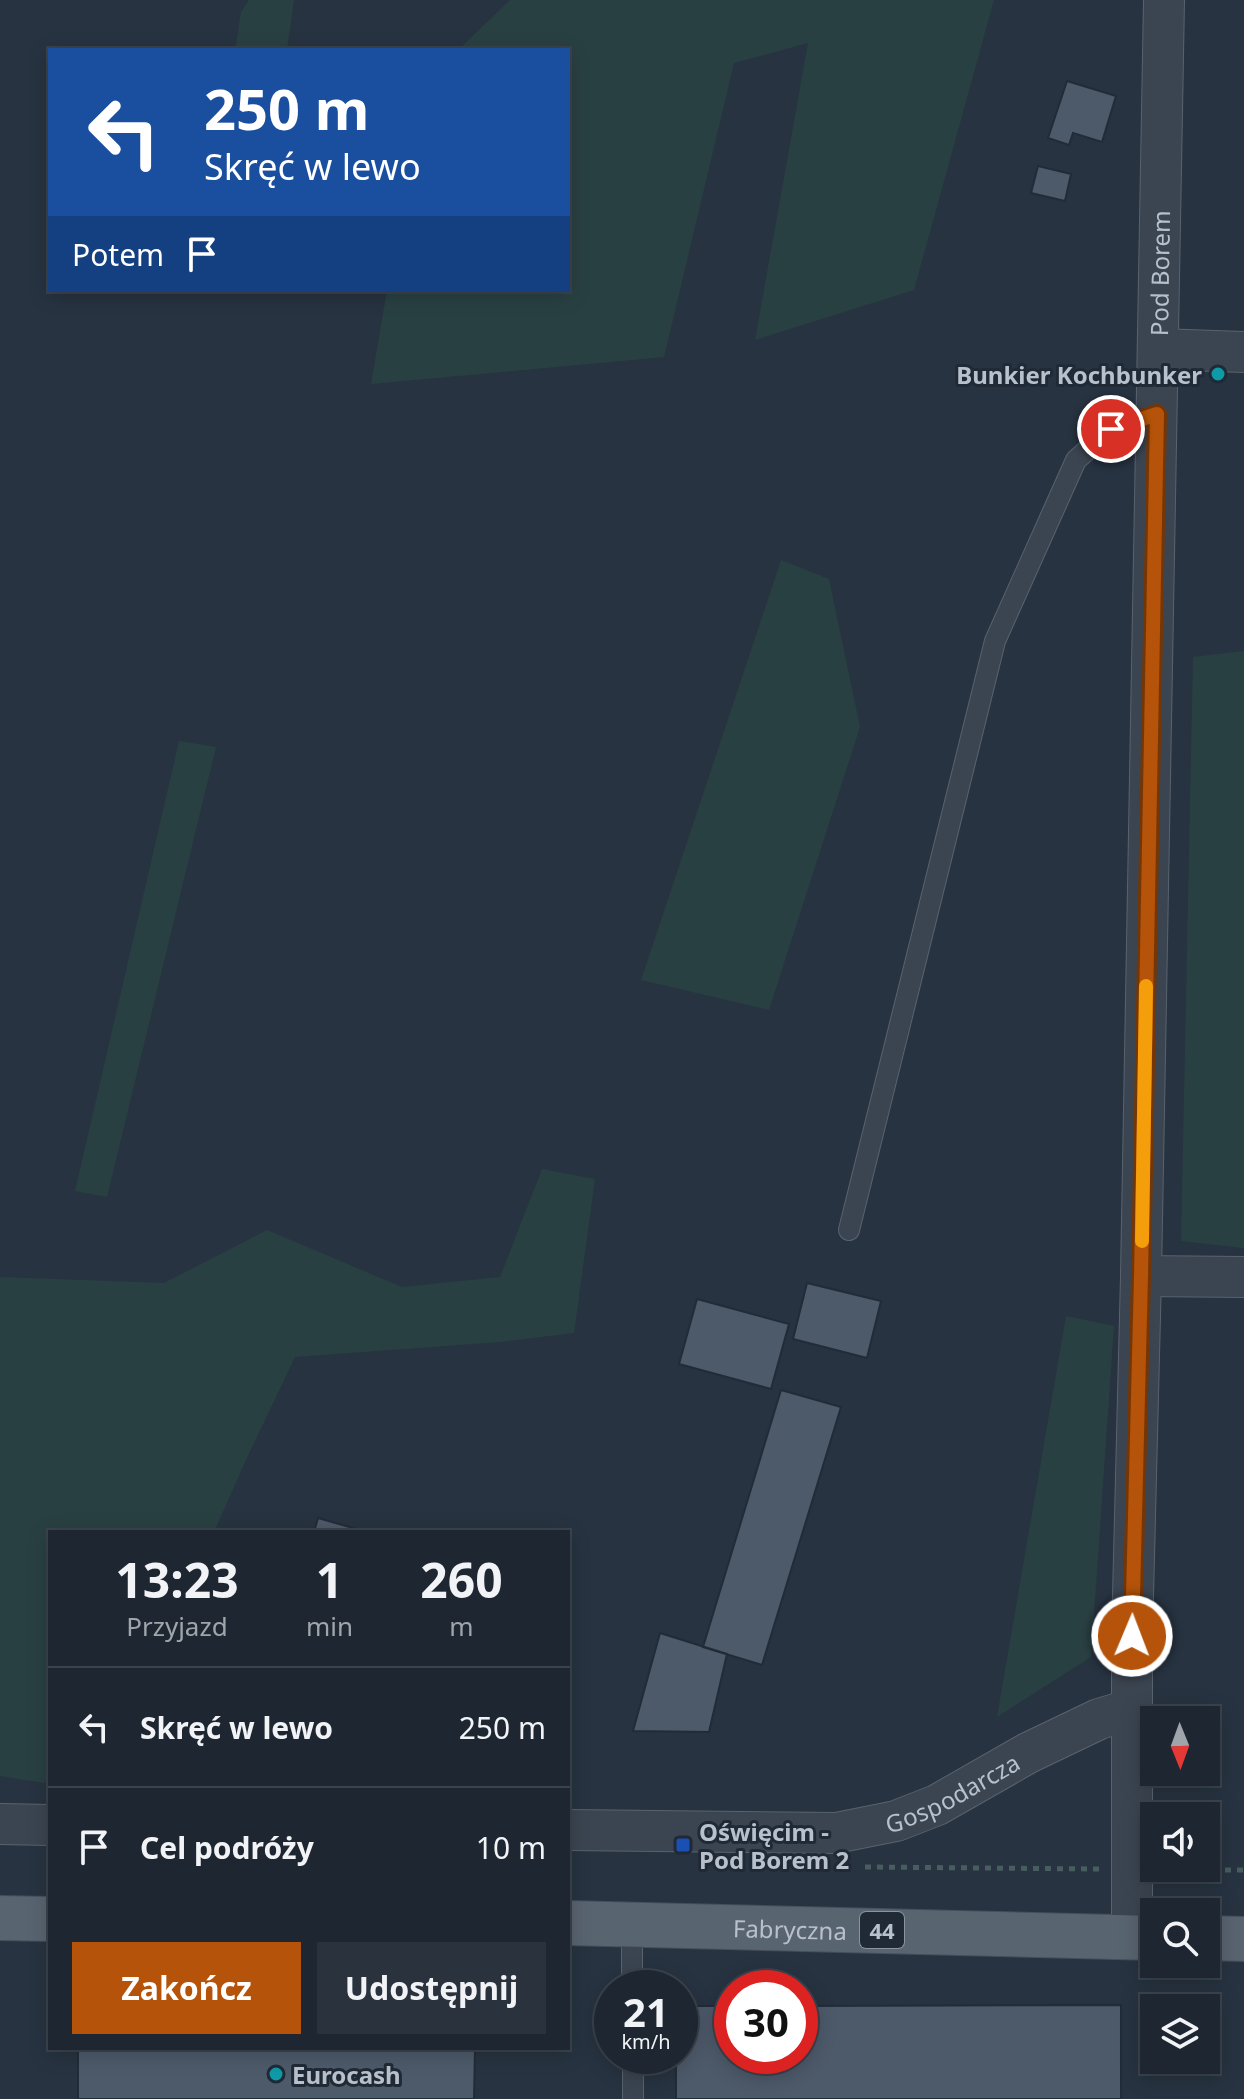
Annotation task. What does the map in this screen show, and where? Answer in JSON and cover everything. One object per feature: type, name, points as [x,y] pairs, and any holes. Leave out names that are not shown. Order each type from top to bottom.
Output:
[{"type":"main road","points":[[0,1918],[48,1919]]},
{"type":"main road","name":"Fabryczna","points":[[570,1923],[1140,1938]]},
{"type":"main road","points":[[1220,1938],[1244,1939]]},
{"type":"street","name":"Pod Borem","points":[[1140,1919],[1132,1869],[1132,1709],[1164,0]]},
{"type":"street","points":[[1158,349],[1244,352]]},
{"type":"street","points":[[1141,1276],[1244,1277]]},
{"type":"street","name":"Gospodarcza","points":[[570,1830],[836,1833],[896,1821],[937,1805],[1028,1753],[1099,1719],[1132,1709]]},
{"type":"street","points":[[0,1824],[48,1825]]},
{"type":"lane","points":[[849,1230],[995,641],[1076,460],[1111,429],[1157,414]]},
{"type":"lane","points":[[632,1923],[632,1970]]},
{"type":"lane","points":[[633,2074],[633,2099]]},
{"type":"path","points":[[1132,1869],[1244,1870]]},
{"type":"green space","points":[[249,0],[294,0],[287,48],[235,48],[241,12]]},
{"type":"green space","points":[[510,0],[994,0],[914,290],[755,340],[808,43],[734,63],[664,357],[371,384],[387,292],[570,292],[570,48],[460,48]]},
{"type":"green space","points":[[781,560],[829,579],[860,727],[769,1010],[641,980]]},
{"type":"green space","points":[[1244,651],[1244,1248],[1181,1241],[1193,657]]},
{"type":"green space","points":[[179,741],[216,747],[107,1197],[75,1191]]},
{"type":"green space","points":[[542,1169],[595,1179],[574,1333],[500,1342],[295,1357],[215,1530],[48,1530],[48,1780],[44,1783],[0,1776],[0,1277],[164,1283],[267,1230],[402,1287],[500,1277]]},
{"type":"green space","points":[[1066,1316],[1114,1326],[1091,1657],[997,1717]]},
{"type":"building","points":[[1067,81],[1116,96],[1102,142],[1073,133],[1069,145],[1048,138]]},
{"type":"building","points":[[1038,166],[1071,174],[1065,201],[1031,193]]},
{"type":"building","points":[[807,1283],[881,1301],[867,1358],[793,1339]]},
{"type":"building","points":[[697,1299],[789,1324],[771,1389],[679,1364]]},
{"type":"building","points":[[781,1390],[841,1407],[762,1665],[703,1647]]},
{"type":"building","points":[[318,1518],[360,1530],[315,1530]]},
{"type":"building","points":[[660,1633],[727,1654],[709,1732],[633,1731]]},
{"type":"building","points":[[1121,2005],[1121,2099],[676,2099],[676,2074],[698,2074],[698,2006],[714,2006],[714,2074],[818,2074],[818,2006]]},
{"type":"building","name":"Eurocash","points":[[78,2050],[475,2050],[474,2099],[78,2099]]},
{"type":"slow traffic","points":[[1142,1241],[1146,986]]},
{"type":"place","name":"Bunkier Kochbunker","points":[[1218,374]]},
{"type":"place","name":"Oświęcim - Pod Borem 2","points":[[683,1845]]},
{"type":"place","name":"Eurocash","points":[[276,2074]]},
{"type":"route","points":[[1111,429],[1157,414],[1132,1636]]}]
